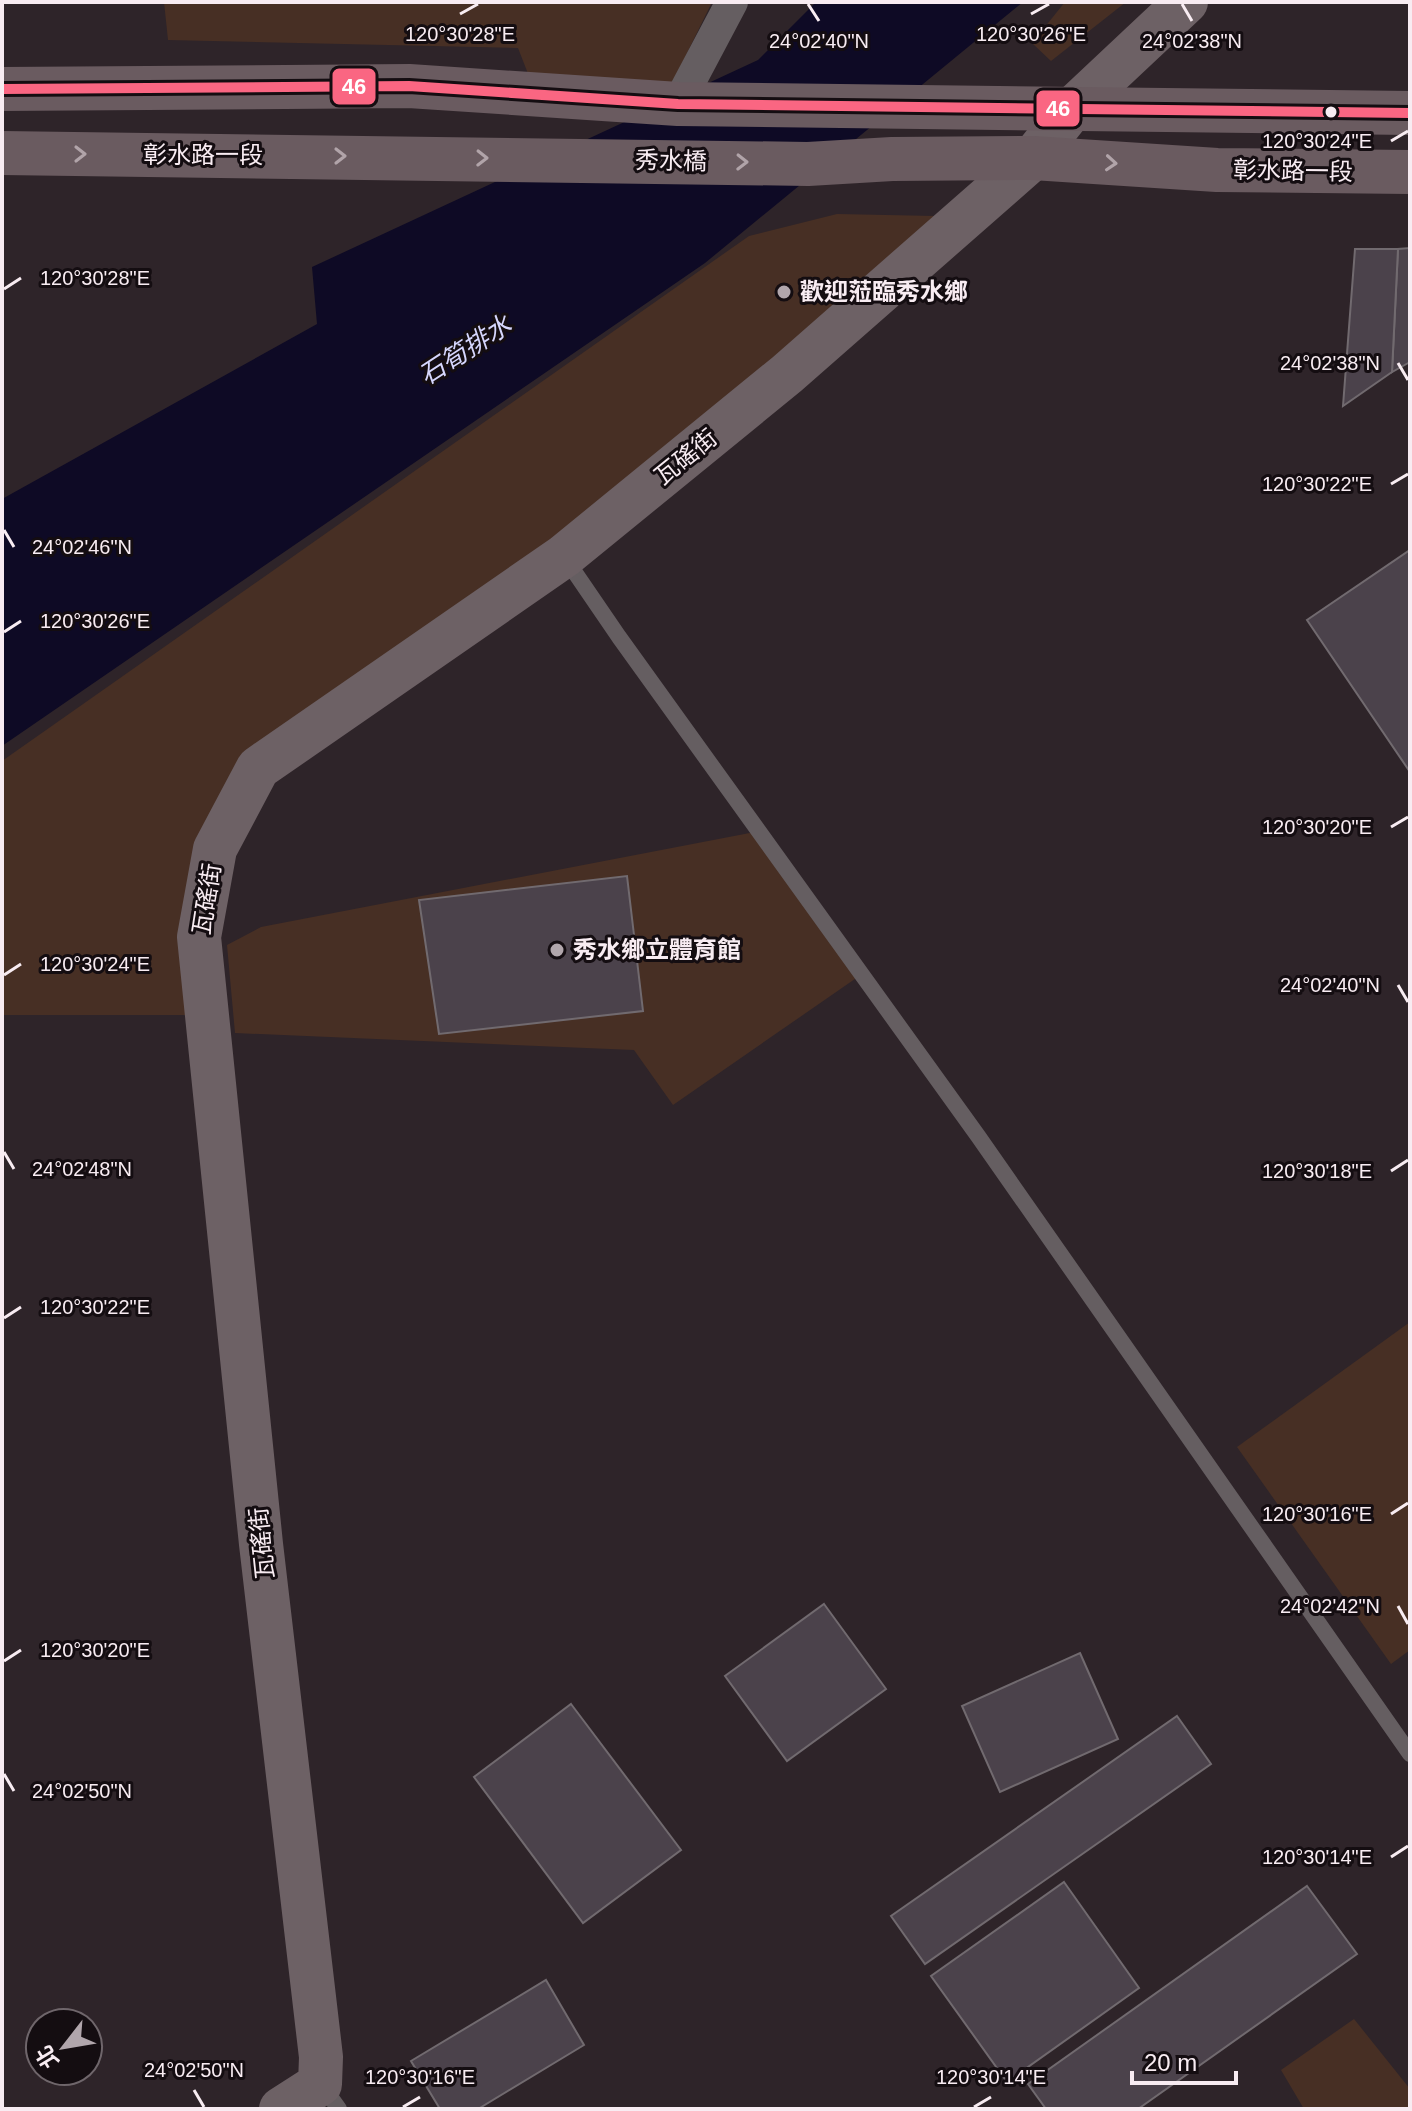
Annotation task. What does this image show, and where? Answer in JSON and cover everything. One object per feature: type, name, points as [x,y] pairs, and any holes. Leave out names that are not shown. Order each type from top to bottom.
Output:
[{"type":"main road","points":[[2,89],[409,86],[678,104],[1410,113]]},
{"type":"main road","name":"彰水路一段","points":[[2,153],[404,157]]},
{"type":"main road","name":"秀水橋","points":[[404,157],[808,164],[892,159],[1033,158]]},
{"type":"main road","name":"彰水路一段","points":[[1033,158],[1217,170],[1410,172]]},
{"type":"street","points":[[678,104],[732,2]]},
{"type":"street","name":"瓦磘街","points":[[281,2109],[330,2097],[321,2057],[261,1544],[199,937],[215,849],[258,768],[564,556],[787,374],[1033,158],[1071,110],[1186,2]]},
{"type":"lane","points":[[564,556],[978,1136],[1410,1754]]},
{"type":"shaded area","points":[[164,2],[712,2],[668,92],[534,89],[518,48],[168,40]]},
{"type":"shaded area","points":[[1065,2],[1126,2],[1051,61],[1032,43]]},
{"type":"shaded area","points":[[837,214],[985,217],[525,561],[258,746],[186,1015],[2,1015],[2,761],[749,236]]},
{"type":"shaded area","name":"秀水鄉立體育館","points":[[765,830],[865,972],[673,1105],[634,1050],[235,1033],[227,945],[261,927]]},
{"type":"shaded area","points":[[1410,1322],[1410,1650],[1391,1664],[1237,1447]]},
{"type":"shaded area","points":[[1354,2019],[1410,2089],[1410,2109],[1304,2109],[1281,2070]]},
{"type":"water","name":"石筍排水","points":[[816,2],[1023,2],[705,263],[2,746],[2,499],[317,324],[312,267],[758,60]]},
{"type":"building","points":[[1410,248],[1410,362],[1392,372],[1398,249]]},
{"type":"building","points":[[1355,249],[1398,249],[1392,372],[1343,406]]},
{"type":"building","points":[[1410,550],[1410,772],[1307,620]]},
{"type":"building","name":"秀水鄉立體育館","points":[[627,876],[643,1011],[439,1034],[419,900]]},
{"type":"building","points":[[824,1604],[886,1689],[787,1761],[725,1676]]},
{"type":"building","points":[[1080,1653],[1118,1739],[1000,1792],[962,1706]]},
{"type":"building","points":[[571,1704],[681,1850],[583,1923],[474,1777]]},
{"type":"building","points":[[1177,1716],[1211,1764],[925,1964],[891,1916]]},
{"type":"building","points":[[1064,1882],[1139,1988],[1007,2082],[931,1976]]},
{"type":"building","points":[[1307,1886],[1357,1954],[1138,2109],[1046,2109],[1028,2084]]},
{"type":"building","points":[[546,1980],[584,2045],[478,2109],[440,2109],[411,2061]]},
{"type":"transit line","name":"46","points":[[2,89],[409,86],[678,104],[1410,113]]},
{"type":"place","name":"歡迎蒞臨秀水鄉","points":[[784,292]]},
{"type":"place","name":"秀水鄉立體育館","points":[[557,950]]}]
